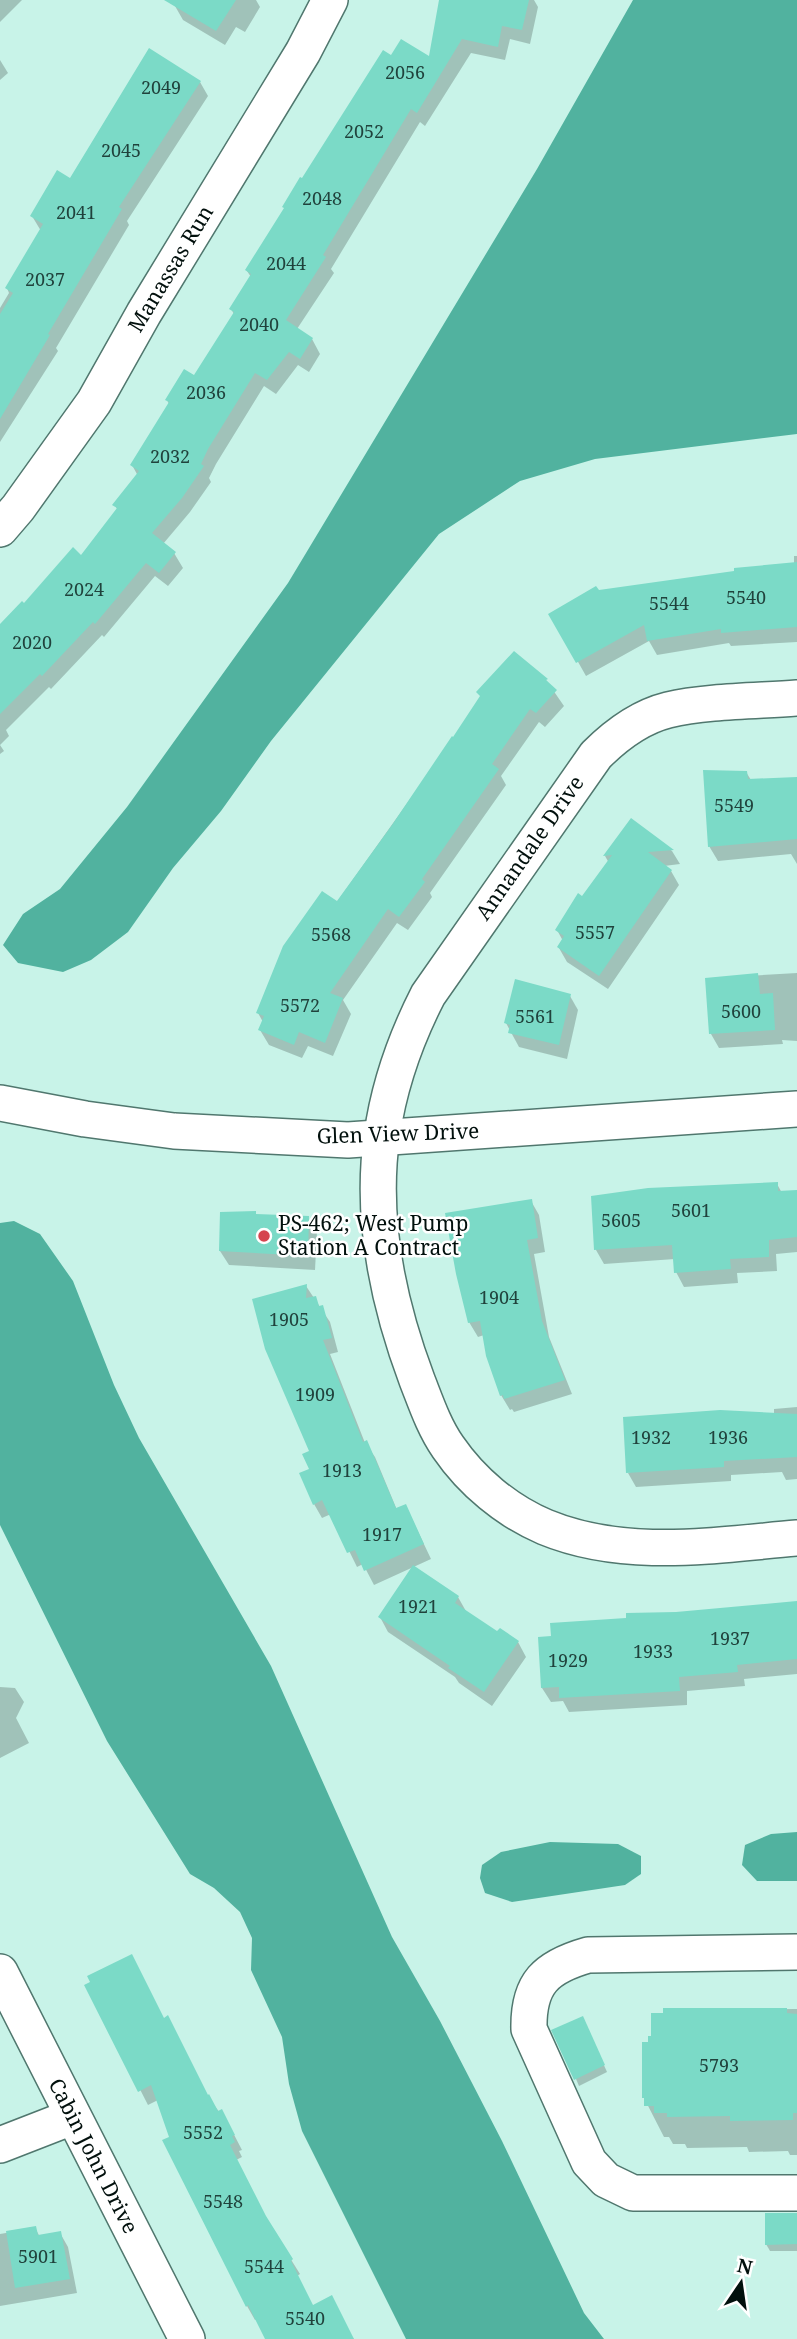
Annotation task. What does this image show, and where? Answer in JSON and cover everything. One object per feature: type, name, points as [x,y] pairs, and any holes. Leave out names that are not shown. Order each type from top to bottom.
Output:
[{"type":"street","name":"Manassas Run","points":[[0,529],[18,509],[94,402],[144,313],[303,52],[330,0]]},
{"type":"street","name":"Annandale Drive","points":[[797,698],[731,702],[668,710],[643,719],[615,736],[596,755],[428,995],[408,1035],[390,1089],[381,1138],[380,1210],[383,1248],[394,1310],[404,1346],[431,1418],[448,1447],[475,1479],[513,1511],[545,1527],[621,1546],[670,1548],[797,1538]]},
{"type":"street","name":"Glen View Drive","points":[[0,1103],[85,1119],[174,1131],[348,1140],[797,1110]]},
{"type":"street","points":[[797,1952],[588,1955],[566,1961],[552,1969],[535,1990],[529,2011],[529,2029],[589,2162],[606,2180],[633,2193],[797,2193]]},
{"type":"street","name":"Cabin John Drive","points":[[0,1972],[187,2339]]},
{"type":"street","points":[[0,2145],[72,2117]]},
{"type":"shaded area","points":[[633,0],[797,0],[797,434],[595,459],[520,481],[439,534],[271,741],[221,811],[173,868],[128,932],[91,960],[63,972],[18,963],[3,945],[23,914],[60,889],[127,807],[288,583],[537,169]]},
{"type":"shaded area","points":[[14,1221],[40,1234],[73,1281],[114,1385],[139,1438],[271,1666],[392,1937],[440,2021],[502,2141],[584,2313],[604,2339],[406,2339],[302,2131],[289,2084],[282,2037],[251,1970],[252,1938],[240,1912],[214,1888],[190,1874],[107,1741],[0,1525],[0,1223]]},
{"type":"shaded area","points":[[797,1832],[797,1881],[757,1881],[742,1865],[745,1845],[771,1834]]},
{"type":"shaded area","points":[[550,1842],[618,1844],[641,1856],[641,1874],[625,1885],[512,1902],[485,1893],[480,1878],[482,1865],[501,1852]]},
{"type":"building","points":[[164,0],[236,0],[216,31]]},
{"type":"building","points":[[439,0],[529,0],[522,30],[502,26],[498,47],[462,39],[417,113],[411,109],[323,255],[326,257],[286,320],[313,338],[300,359],[289,352],[267,380],[255,373],[208,449],[201,464],[204,466],[182,498],[152,533],[176,552],[159,573],[146,563],[95,624],[93,622],[42,676],[40,674],[0,714],[0,624],[22,601],[24,603],[73,547],[81,555],[117,508],[112,505],[139,471],[130,465],[169,402],[165,400],[184,369],[194,375],[234,312],[229,309],[251,274],[245,270],[300,177],[302,178],[383,50],[391,55],[401,39],[429,56]]},
{"type":"building","points":[[149,48],[201,81],[119,207],[122,209],[0,419],[0,314],[13,293],[5,288],[43,224],[30,216],[57,170],[70,178]]},
{"type":"building","points":[[797,562],[797,627],[721,633],[721,629],[647,641],[644,625],[576,663],[548,614],[596,586],[599,590],[734,571],[734,568]]},
{"type":"building","points":[[514,651],[548,679],[546,680],[557,690],[536,713],[530,709],[492,764],[499,769],[422,879],[425,882],[399,917],[388,909],[330,993],[343,998],[325,1043],[299,1032],[294,1045],[258,1030],[264,1016],[256,1013],[283,946],[322,891],[337,901],[453,737],[480,696],[476,692]]},
{"type":"building","points":[[703,770],[747,771],[748,779],[797,777],[797,839],[708,847]]},
{"type":"building","points":[[631,818],[674,850],[648,852],[672,870],[599,976],[557,947],[564,936],[555,930],[578,893],[582,896],[612,855],[603,856]]},
{"type":"building","points":[[758,973],[760,994],[773,993],[775,1030],[709,1034],[705,978]]},
{"type":"building","points":[[515,979],[571,994],[559,1045],[508,1033],[510,1025],[504,1023]]},
{"type":"building","points":[[778,1182],[778,1191],[797,1190],[797,1237],[769,1240],[769,1257],[730,1259],[731,1269],[674,1273],[672,1245],[594,1250],[591,1196],[648,1188]]},
{"type":"building","points":[[532,1199],[538,1238],[527,1240],[542,1321],[565,1380],[504,1399],[503,1395],[500,1396],[486,1356],[480,1321],[468,1323],[445,1213]]},
{"type":"building","name":"PS-462; West Pump Station A Contract","points":[[256,1211],[256,1214],[309,1216],[308,1256],[219,1251],[220,1212]]},
{"type":"building","points":[[307,1284],[306,1298],[316,1296],[319,1306],[323,1305],[332,1338],[323,1340],[363,1442],[367,1440],[396,1508],[406,1504],[424,1544],[364,1571],[355,1550],[347,1553],[322,1500],[313,1505],[299,1473],[309,1469],[302,1454],[309,1451],[265,1349],[252,1299]]},
{"type":"building","points":[[720,1410],[797,1414],[797,1457],[724,1461],[724,1467],[626,1473],[623,1417]]},
{"type":"building","points":[[413,1565],[459,1596],[455,1603],[497,1631],[500,1628],[519,1641],[484,1692],[378,1617]]},
{"type":"building","points":[[797,1601],[797,1659],[737,1665],[738,1672],[679,1677],[680,1691],[559,1698],[559,1687],[541,1688],[538,1637],[551,1636],[550,1623],[626,1618],[626,1613],[676,1612]]},
{"type":"building","points":[[132,1954],[164,2018],[168,2015],[208,2095],[218,2111],[222,2109],[235,2135],[232,2136],[235,2142],[230,2145],[266,2216],[293,2259],[291,2261],[313,2305],[332,2295],[354,2339],[265,2339],[248,2305],[246,2307],[162,2140],[169,2137],[151,2085],[138,2092],[84,1985],[90,1982],[87,1976]]},
{"type":"building","points":[[663,2008],[787,2008],[787,2013],[797,2014],[797,2113],[793,2113],[793,2120],[730,2121],[730,2116],[667,2117],[667,2113],[654,2113],[654,2106],[644,2106],[642,2042],[648,2042],[648,2036],[651,2036],[651,2013],[663,2013]]},
{"type":"building","points":[[583,2016],[605,2065],[574,2080],[551,2030]]},
{"type":"building","points":[[765,2213],[797,2213],[797,2244],[765,2245]]},
{"type":"building","points":[[36,2226],[38,2235],[61,2231],[70,2279],[15,2288],[6,2231]]},
{"type":"place","name":"PS-462; West Pump Station A Contract","points":[[264,1236]]}]
